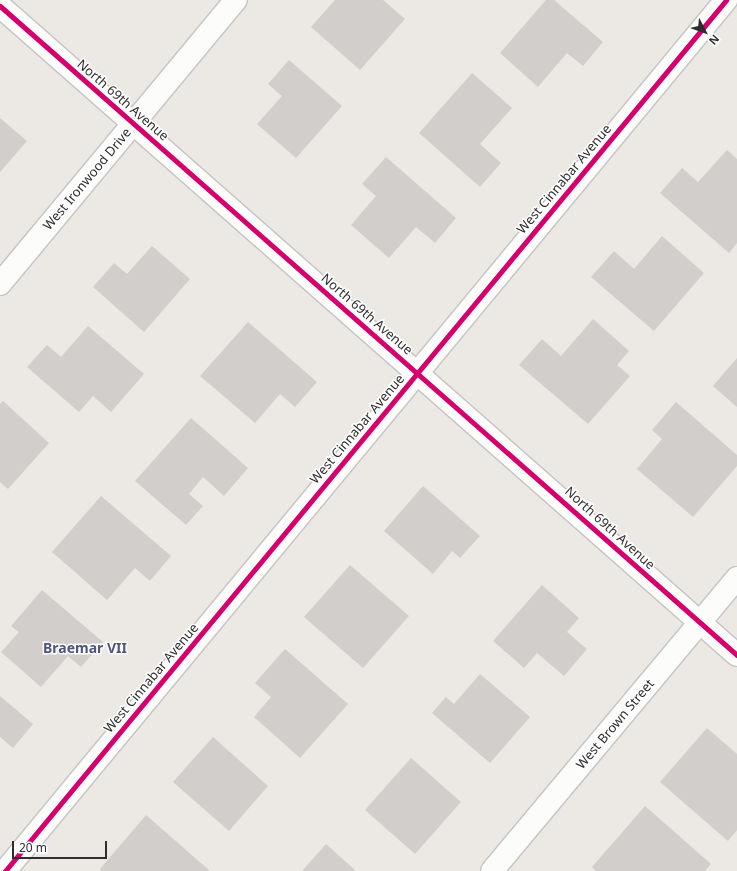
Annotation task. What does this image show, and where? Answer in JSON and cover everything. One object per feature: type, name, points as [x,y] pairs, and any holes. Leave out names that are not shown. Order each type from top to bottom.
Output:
[{"type":"street","name":"West Ironwood Drive","points":[[0,284],[236,0]]},
{"type":"street","name":"West Cinnabar Avenue","points":[[5,871],[726,0]]},
{"type":"street","name":"North 69th Avenue","points":[[0,6],[737,655]]},
{"type":"street","name":"West Brown Street","points":[[492,871],[737,578]]},
{"type":"building","points":[[335,0],[383,0],[405,19],[360,70],[311,27]]},
{"type":"building","points":[[546,0],[554,0],[603,42],[583,66],[567,53],[538,87],[500,53]]},
{"type":"building","points":[[289,60],[342,106],[296,158],[257,124],[282,96],[268,84]]},
{"type":"building","points":[[472,73],[512,108],[480,144],[501,163],[480,187],[419,133]]},
{"type":"building","points":[[0,118],[27,141],[0,172]]},
{"type":"building","points":[[727,150],[737,159],[737,243],[729,253],[660,193],[682,168],[698,182]]},
{"type":"building","points":[[386,157],[456,218],[435,243],[416,227],[389,258],[351,225],[376,196],[362,184]]},
{"type":"building","points":[[662,236],[704,273],[654,331],[591,277],[614,251],[634,269]]},
{"type":"building","points":[[152,246],[190,279],[144,332],[93,287],[114,263],[127,274]]},
{"type":"building","points":[[593,319],[629,351],[617,365],[630,376],[588,424],[519,365],[542,339],[561,356]]},
{"type":"building","points":[[248,322],[317,382],[295,407],[280,394],[255,423],[200,376]]},
{"type":"building","points":[[88,326],[144,374],[111,412],[93,396],[79,412],[27,367],[47,345],[61,357]]},
{"type":"building","points":[[737,358],[737,407],[713,386]]},
{"type":"building","points":[[3,401],[49,443],[8,489],[0,482],[0,404]]},
{"type":"building","points":[[676,402],[737,455],[737,466],[693,517],[637,469],[662,439],[652,430]]},
{"type":"building","points":[[191,418],[248,468],[224,496],[203,477],[189,494],[203,506],[186,525],[135,481]]},
{"type":"building","points":[[423,486],[480,536],[460,558],[452,551],[433,574],[384,531]]},
{"type":"building","points":[[101,496],[171,556],[150,581],[135,568],[107,600],[52,552]]},
{"type":"building","points":[[350,565],[409,616],[363,668],[304,617]]},
{"type":"building","points":[[542,585],[579,618],[567,632],[587,649],[564,676],[537,653],[524,668],[493,641]]},
{"type":"building","points":[[42,590],[103,642],[81,667],[68,656],[41,687],[1,652],[19,632],[11,626]]},
{"type":"building","points":[[285,649],[348,704],[300,758],[254,717],[271,697],[255,683]]},
{"type":"building","points":[[480,674],[530,717],[490,763],[432,713],[446,697],[454,704]]},
{"type":"building","points":[[0,696],[33,724],[13,748],[0,737]]},
{"type":"building","points":[[707,728],[737,754],[737,830],[728,841],[660,782]]},
{"type":"building","points":[[213,737],[268,786],[229,831],[173,782]]},
{"type":"building","points":[[411,758],[461,802],[415,854],[365,810]]},
{"type":"building","points":[[645,806],[711,864],[705,871],[596,871],[592,867]]},
{"type":"building","points":[[146,815],[210,871],[102,871],[100,869]]},
{"type":"building","points":[[326,844],[356,871],[302,871]]},
{"type":"cycle path","points":[[5,871],[726,0]]},
{"type":"cycle path","points":[[0,6],[737,655]]},
{"type":"district","name":"Braemar VII","points":[[85,648]]}]
